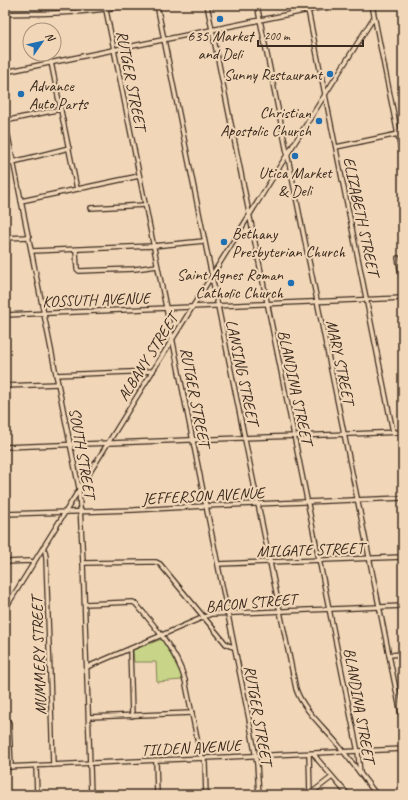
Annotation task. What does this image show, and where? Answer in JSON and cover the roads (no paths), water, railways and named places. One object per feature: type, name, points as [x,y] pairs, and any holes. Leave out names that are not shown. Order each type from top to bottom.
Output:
[{"type":"street","points":[[5,14],[126,5]]},
{"type":"street","name":"LANSING STREET","points":[[157,5],[244,438],[299,696],[377,795]]},
{"type":"street","name":"BLANDINA STREET","points":[[207,5],[358,752],[360,774]]},
{"type":"street","name":"MARY STREET","points":[[257,5],[369,559],[389,655],[401,702],[403,724]]},
{"type":"street","name":"ELIZABETH STREET","points":[[307,5],[393,432]]},
{"type":"street","points":[[62,60],[334,5]]},
{"type":"street","points":[[372,5],[403,160]]},
{"type":"street","name":"RUTGER STREET","points":[[105,7],[256,756],[259,795]]},
{"type":"street","name":"ALBANY STREET","points":[[5,609],[79,488],[250,216],[287,154],[374,17]]},
{"type":"street","points":[[5,72],[51,62],[77,189]]},
{"type":"street","points":[[5,121],[61,109]]},
{"type":"street","name":"SOUTH STREET","points":[[5,121],[79,488],[84,563],[92,795]]},
{"type":"street","points":[[336,147],[403,133]]},
{"type":"street","points":[[5,164],[69,148]]},
{"type":"street","points":[[21,201],[139,176]]},
{"type":"street","points":[[91,208],[145,205]]},
{"type":"street","points":[[5,238],[29,237]]},
{"type":"street","points":[[32,251],[153,246],[204,241]]},
{"type":"street","points":[[76,250],[77,269],[79,271],[135,269],[157,266]]},
{"type":"street","points":[[398,258],[403,285]]},
{"type":"street","name":"KOSSUTH AVENUE","points":[[5,314],[403,298]]},
{"type":"street","points":[[56,375],[153,371]]},
{"type":"street","points":[[5,386],[58,384]]},
{"type":"street","points":[[5,447],[403,432]]},
{"type":"street","name":"JEFFERSON AVENUE","points":[[5,514],[403,498]]},
{"type":"street","name":"MUMMERY STREET","points":[[43,547],[46,551],[54,765]]},
{"type":"street","name":"MILGATE STREET","points":[[218,564],[403,557]]},
{"type":"street","points":[[5,562],[30,561],[34,563]]},
{"type":"street","points":[[84,563],[156,562],[160,564],[226,644],[234,647]]},
{"type":"street","points":[[85,604],[133,602],[161,635],[183,674],[200,753],[205,763],[206,795]]},
{"type":"street","name":"BACON STREET","points":[[87,668],[211,614],[403,606]]},
{"type":"street","points":[[5,622],[6,644]]},
{"type":"street","points":[[130,649],[132,716]]},
{"type":"street","points":[[389,655],[403,654]]},
{"type":"street","points":[[89,717],[192,713]]},
{"type":"street","points":[[6,718],[12,767]]},
{"type":"street","name":"TILDEN AVENUE","points":[[5,767],[403,749]]},
{"type":"street","points":[[309,754],[310,795]]},
{"type":"street","points":[[314,754],[348,795]]},
{"type":"street","points":[[156,760],[156,795]]},
{"type":"street","points":[[36,766],[37,795]]},
{"type":"street","points":[[310,795],[332,777]]},
{"type":"place","name":"635 Market and Deli","points":[[220,19]]},
{"type":"place","name":"Sunny Restaurant","points":[[330,74]]},
{"type":"place","name":"Advance Auto Parts","points":[[21,94]]},
{"type":"place","name":"Christian Apostolic Church","points":[[319,121]]},
{"type":"place","name":"Utica Market & Deli","points":[[295,156]]},
{"type":"place","name":"Bethany Presbyterian Church","points":[[224,242]]},
{"type":"place","name":"Saint Agnes Roman Catholic Church","points":[[291,283]]}]
